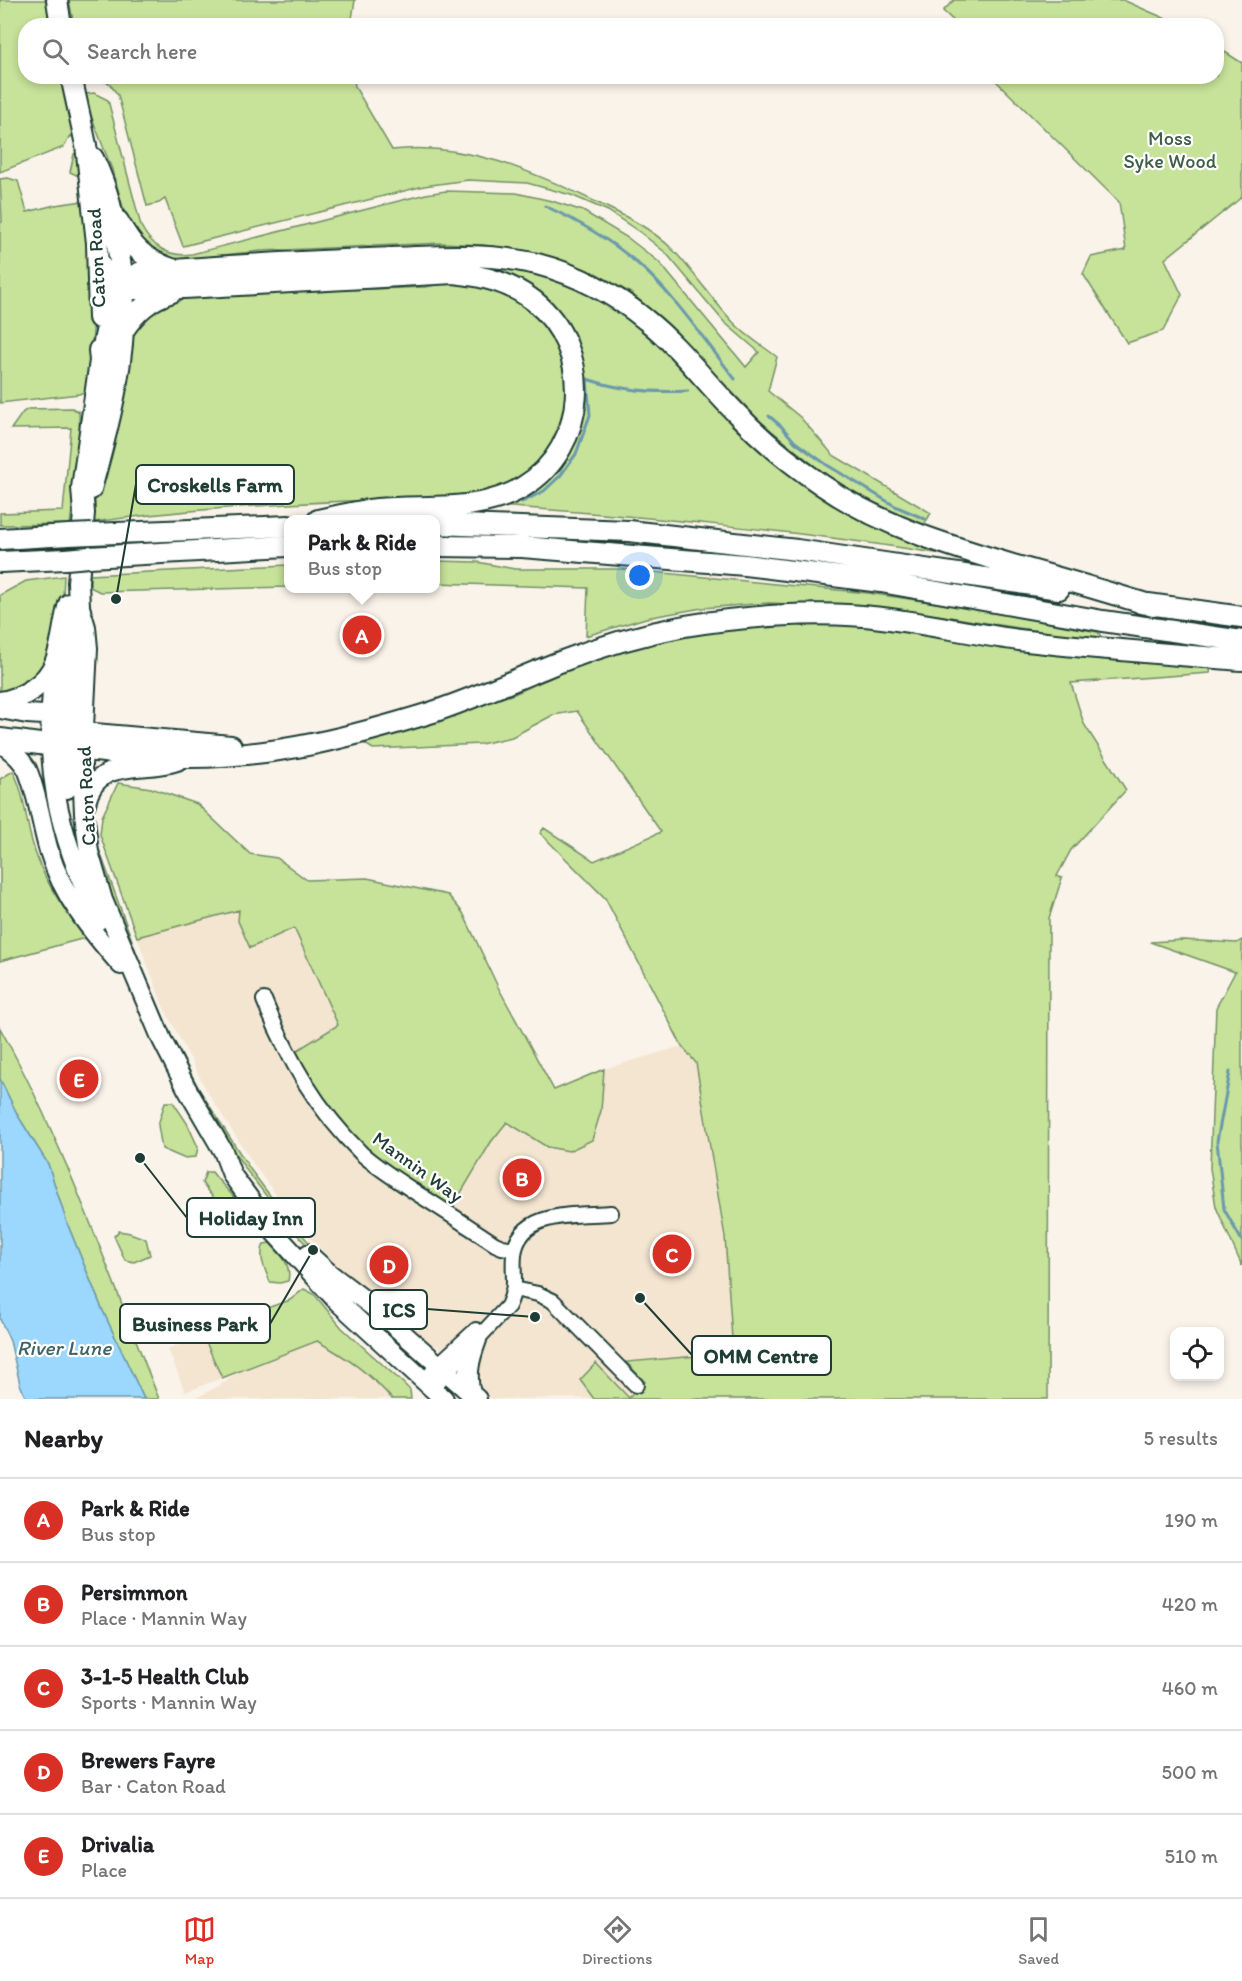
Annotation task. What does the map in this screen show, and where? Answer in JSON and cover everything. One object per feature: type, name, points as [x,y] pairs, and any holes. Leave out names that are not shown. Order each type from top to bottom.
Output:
[{"type":"highway","points":[[57,0],[60,18]]},
{"type":"highway","points":[[73,84],[86,145]]},
{"type":"highway","name":"Caton Road","points":[[84,513],[109,426],[118,380],[123,331],[122,285],[113,211],[104,182],[86,145]]},
{"type":"highway","name":"Caton Road","points":[[68,731],[79,606],[78,582],[84,513],[82,488],[84,461],[100,361],[99,264],[86,145]]},
{"type":"highway","points":[[113,211],[135,249],[155,264],[175,270]]},
{"type":"highway","points":[[100,361],[113,296],[122,285],[139,273],[290,262],[447,256],[535,264],[581,280],[617,298],[647,320],[736,414],[782,457],[824,487],[867,512],[940,544],[1153,606]]},
{"type":"highway","points":[[99,264],[110,279],[122,285],[184,288],[454,273],[475,275],[493,279],[518,290],[547,312],[563,336],[574,367],[576,403],[570,429],[560,450],[535,479],[522,488],[489,502],[376,509],[341,515]]},
{"type":"highway","points":[[123,331],[132,316],[147,303],[184,288]]},
{"type":"highway","points":[[440,524],[629,531],[797,550],[970,574],[1153,606],[1242,617]]},
{"type":"highway","points":[[0,539],[284,526]]},
{"type":"highway","points":[[0,562],[284,546]]},
{"type":"highway","points":[[440,546],[522,547],[745,564],[881,582],[1103,621],[1242,641]]},
{"type":"highway","name":"Caton Road","points":[[3,704],[36,686],[55,663],[68,606],[78,582]]},
{"type":"highway","points":[[68,731],[187,757],[276,751],[336,740],[410,719],[458,703],[560,662],[630,639],[684,626],[809,615],[879,618],[1024,640],[1112,650],[1242,660]]},
{"type":"highway","points":[[0,741],[68,731],[276,751]]},
{"type":"main road","name":"Caton Road","points":[[55,663],[84,813],[91,864],[144,1002],[187,1089],[223,1151],[240,1167],[288,1230],[338,1302],[437,1380]]},
{"type":"main road","points":[[3,704],[68,731]]},
{"type":"main road","name":"Caton Road","points":[[68,731],[54,784],[61,822],[76,868],[121,965],[144,1002]]},
{"type":"main road","points":[[0,741],[20,758],[27,769],[50,854],[74,906],[90,929],[121,965]]},
{"type":"main road","points":[[84,813],[88,792],[93,782],[111,770],[152,766],[187,757]]},
{"type":"main road","name":"Caton Road","points":[[315,1268],[357,1294],[365,1313],[437,1380]]},
{"type":"main road","points":[[470,1397],[468,1365],[477,1340]]},
{"type":"main road","points":[[437,1380],[470,1397]]},
{"type":"street","name":"Mannin Way","points":[[264,1000],[279,1037],[307,1088],[335,1124],[363,1154],[388,1174],[495,1244],[515,1249]]},
{"type":"street","points":[[437,1380],[508,1305],[514,1289],[515,1249],[521,1234],[531,1224],[565,1216],[611,1213]]},
{"type":"street","points":[[514,1289],[538,1294],[553,1301],[636,1385]]},
{"type":"street","points":[[437,1380],[477,1329],[494,1322]]},
{"type":"shaded area","points":[[240,910],[294,928],[338,1025],[311,1082],[365,1149],[491,1142],[507,1122],[547,1147],[601,1111],[604,1069],[682,1046],[696,1063],[725,1237],[733,1354],[627,1362],[645,1382],[629,1398],[492,1399],[439,1347],[424,1338],[336,1264],[306,1234],[288,1211],[254,1165],[208,1093],[163,1006],[137,937]]},
{"type":"shaded area","points":[[309,1316],[401,1399],[194,1399],[224,1383]]},
{"type":"shaded area","points":[[203,1335],[222,1378],[185,1392],[168,1349]]},
{"type":"green space","points":[[0,0],[47,0],[51,18],[18,18],[18,84],[63,84],[74,135],[69,138],[64,147],[0,172]]},
{"type":"green space","points":[[69,0],[355,0],[352,18],[72,18]]},
{"type":"green space","points":[[954,0],[1123,0],[1164,18],[950,18],[943,11]]},
{"type":"green space","name":"Moss Syke Wood","points":[[1224,51],[1242,63],[1242,197],[1165,259],[1182,295],[1163,331],[1127,343],[1083,274],[1091,257],[1126,250],[1119,202],[999,84],[1224,84]]},
{"type":"green space","points":[[110,84],[355,84],[392,150],[419,148],[445,150],[497,161],[572,190],[627,217],[665,242],[734,323],[777,357],[768,391],[800,417],[833,455],[931,513],[924,525],[855,494],[823,473],[761,422],[662,319],[631,293],[595,273],[560,260],[483,245],[442,243],[261,251],[205,257],[192,263],[163,262],[129,229],[113,172],[85,100],[86,94],[94,93],[108,100],[141,226],[155,245],[168,252],[192,254],[426,194],[446,191],[516,193],[583,211],[628,238],[659,262],[746,367],[759,352],[724,322],[666,253],[641,233],[608,211],[571,195],[527,183],[468,180],[424,186],[183,246],[165,199],[147,206],[118,95]]},
{"type":"green space","points":[[80,153],[95,275],[94,325],[87,391],[79,394],[0,403],[0,223],[2,222],[0,179],[8,178],[18,181],[27,212],[83,201],[83,178],[70,172],[74,154]]},
{"type":"green space","points":[[469,262],[518,269],[566,281],[618,307],[666,350],[751,438],[959,557],[728,526],[496,506],[567,450],[570,337],[471,269]]},
{"type":"green space","points":[[450,282],[495,289],[520,300],[538,317],[559,352],[565,375],[567,398],[563,420],[554,441],[541,460],[523,476],[501,488],[482,494],[252,506],[94,522],[95,500],[110,450],[129,341],[136,325],[163,298],[261,292],[425,287]]},
{"type":"green space","points":[[72,408],[79,412],[80,456],[70,524],[0,525],[0,513],[63,511],[71,428],[11,429],[23,412],[28,409]]},
{"type":"green space","points":[[440,561],[477,562],[515,569],[622,569],[868,593],[964,607],[1098,632],[1102,638],[1063,635],[898,609],[769,603],[702,608],[646,618],[586,636],[588,588],[440,583]]},
{"type":"green space","points":[[284,565],[284,587],[100,592],[90,587],[90,575]]},
{"type":"green space","points":[[64,576],[63,595],[43,667],[26,687],[0,692],[0,595],[26,581]]},
{"type":"green space","points":[[814,624],[873,626],[1042,648],[1114,660],[1212,663],[1210,673],[1071,683],[1084,724],[1126,790],[1071,850],[1057,876],[1062,878],[1049,918],[1048,1399],[594,1399],[580,1380],[596,1363],[629,1398],[645,1382],[626,1362],[733,1353],[725,1237],[696,1063],[682,1046],[605,898],[540,833],[544,828],[594,861],[661,832],[577,711],[553,715],[512,737],[481,744],[373,749],[362,742],[514,694],[572,668],[634,648],[698,633],[743,627]]},
{"type":"green space","points":[[13,771],[20,787],[31,838],[40,866],[60,902],[85,938],[0,961],[0,779]]},
{"type":"green space","points":[[118,783],[151,788],[197,804],[250,854],[277,858],[307,880],[367,878],[448,895],[463,913],[498,987],[554,1090],[604,1069],[601,1111],[592,1140],[569,1151],[547,1147],[507,1122],[491,1142],[452,1208],[390,1169],[365,1149],[311,1082],[296,1051],[338,1025],[294,928],[250,948],[238,921],[239,910],[137,937],[100,835],[102,817]]},
{"type":"green space","points":[[95,838],[138,957],[171,1035],[200,1091],[250,1169],[277,1205],[275,1207],[247,1171],[203,1105],[123,942]]},
{"type":"green space","points":[[1183,940],[1237,943],[1242,940],[1242,1266],[1216,1207],[1210,1168],[1216,1008],[1235,972],[1150,942]]},
{"type":"green space","points":[[0,1028],[46,1118],[66,1164],[159,1399],[144,1399],[102,1309],[67,1223],[48,1164],[18,1116],[0,1079]]},
{"type":"green space","points":[[165,1102],[173,1102],[187,1123],[198,1147],[196,1157],[183,1158],[162,1149],[158,1125]]},
{"type":"green space","points":[[206,1172],[212,1172],[244,1211],[239,1215],[222,1206],[214,1198],[202,1183]]},
{"type":"green space","points":[[282,1211],[312,1246],[310,1249],[279,1214]]},
{"type":"green space","points":[[119,1231],[146,1239],[150,1255],[134,1262],[125,1260],[114,1236]]},
{"type":"green space","points":[[270,1243],[287,1265],[288,1281],[270,1282],[263,1263],[262,1249],[264,1244]]},
{"type":"green space","points":[[304,1289],[314,1294],[342,1328],[410,1390],[411,1399],[392,1399],[358,1367],[317,1341],[222,1378],[201,1331],[290,1300]]},
{"type":"water","name":"River Lune","points":[[0,1079],[18,1116],[48,1164],[67,1223],[102,1309],[144,1399],[26,1399],[10,1341],[0,1319]]},
{"type":"waterway","points":[[545,206],[604,238],[650,274],[688,318],[735,379]]},
{"type":"waterway","points":[[522,502],[544,491],[560,476],[576,454],[590,415],[587,379],[637,390],[688,391]]},
{"type":"waterway","points":[[769,416],[795,442],[827,465],[895,506],[925,519]]},
{"type":"waterway","points":[[1230,1072],[1217,1141],[1224,1209],[1242,1241]]},
{"type":"place","name":"Croskells Farm","points":[[116,599]]},
{"type":"place","name":"Park & Ride","points":[[362,635]]},
{"type":"place","name":"Drivalia","points":[[79,1079]]},
{"type":"place","name":"Holiday Inn","points":[[140,1158]]},
{"type":"place","name":"Persimmon","points":[[522,1178]]},
{"type":"place","name":"Business Park","points":[[313,1250]]},
{"type":"place","name":"3-1-5 Health Club","points":[[672,1254]]},
{"type":"place","name":"Brewers Fayre","points":[[389,1265]]},
{"type":"place","name":"OMM Centre","points":[[640,1298]]},
{"type":"place","name":"ICS","points":[[535,1317]]}]
